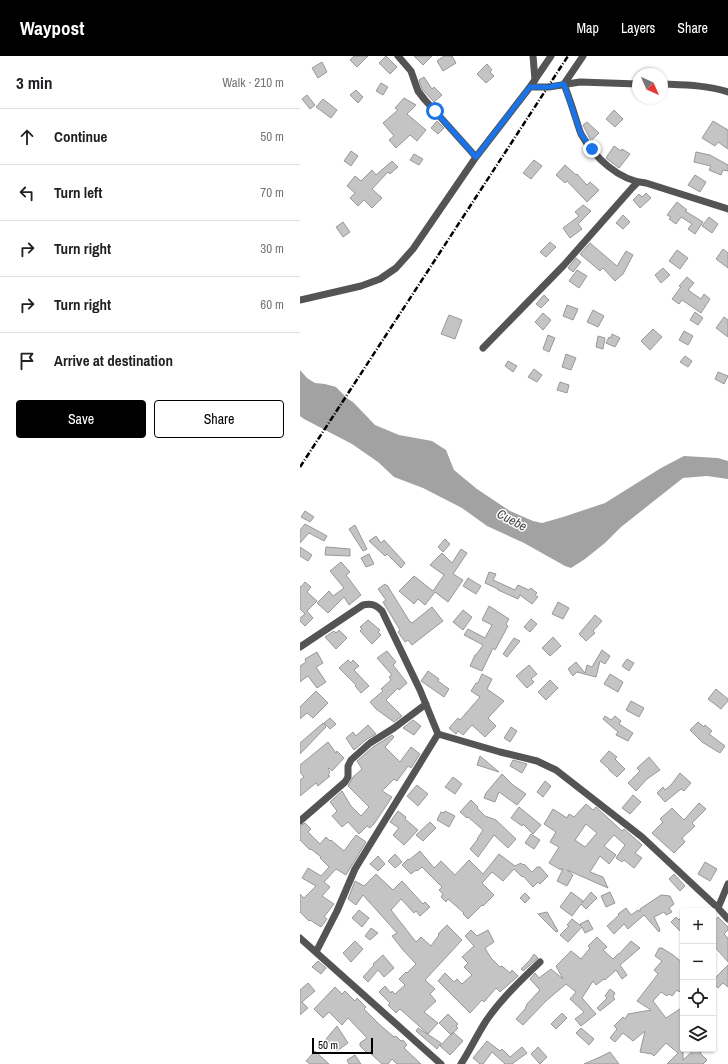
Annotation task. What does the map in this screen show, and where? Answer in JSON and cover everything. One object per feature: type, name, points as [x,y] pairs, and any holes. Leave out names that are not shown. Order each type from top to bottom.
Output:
[{"type":"street","points":[[398,56],[411,71],[418,91],[424,100],[476,157]]},
{"type":"street","points":[[533,56],[535,80]]},
{"type":"street","points":[[300,300],[361,286],[380,279],[396,268],[413,249],[476,157],[530,87],[551,56]]},
{"type":"street","points":[[564,84],[583,56]]},
{"type":"street","points":[[530,87],[549,87],[580,82],[632,84]]},
{"type":"street","points":[[564,84],[581,134],[605,164],[619,174],[638,182],[646,183],[728,209]]},
{"type":"street","points":[[668,84],[694,85],[716,88],[728,92]]},
{"type":"street","points":[[483,348],[564,265],[638,182]]},
{"type":"street","points":[[300,648],[363,605],[370,604],[377,606],[382,611],[426,704],[438,734]]},
{"type":"street","points":[[300,821],[345,782],[348,777],[348,766],[351,760],[370,743],[394,728],[426,704]]},
{"type":"street","points":[[438,734],[500,752],[538,761],[556,770],[642,837],[728,919]]},
{"type":"street","points":[[316,952],[337,911],[355,869],[438,734]]},
{"type":"street","points":[[718,908],[728,884]]},
{"type":"street","points":[[300,938],[441,1064]]},
{"type":"street","points":[[461,1064],[485,1022],[498,1005],[540,962]]},
{"type":"water","name":"Cuebe","points":[[300,370],[307,378],[315,383],[336,387],[375,425],[399,435],[432,441],[446,450],[454,470],[477,489],[510,511],[533,521],[542,523],[605,503],[661,468],[684,456],[718,458],[728,461],[728,479],[707,476],[683,478],[621,527],[605,543],[571,568],[524,543],[487,526],[462,508],[423,488],[394,477],[378,462],[352,444],[304,419],[300,416]]},
{"type":"building","points":[[354,56],[368,56],[357,67],[350,60]]},
{"type":"building","points":[[386,56],[397,67],[390,74],[379,63]]},
{"type":"building","points":[[414,56],[432,56],[423,65]]},
{"type":"building","points":[[444,56],[452,56],[456,63],[443,71],[437,61]]},
{"type":"building","points":[[322,62],[327,72],[318,78],[312,68]]},
{"type":"building","points":[[487,64],[492,70],[490,72],[494,76],[486,83],[477,74]]},
{"type":"building","points":[[424,77],[432,89],[434,87],[442,95],[434,102],[422,89],[419,80]]},
{"type":"building","points":[[381,83],[388,87],[383,95],[376,91]]},
{"type":"building","points":[[356,90],[363,97],[358,103],[350,95]]},
{"type":"building","points":[[307,95],[315,105],[310,109],[302,99]]},
{"type":"building","points":[[404,98],[416,105],[407,114],[426,130],[417,141],[410,135],[396,148],[389,140],[394,136],[383,123],[398,110],[395,108]]},
{"type":"building","points":[[323,99],[337,110],[331,118],[316,107]]},
{"type":"building","points":[[614,110],[623,119],[615,127],[606,119]]},
{"type":"building","points":[[437,121],[444,128],[438,134],[431,128]]},
{"type":"building","points":[[713,121],[728,130],[728,149],[718,142],[715,146],[702,138]]},
{"type":"building","points":[[587,122],[599,133],[591,141],[583,125]]},
{"type":"building","points":[[614,146],[621,151],[622,149],[630,154],[619,168],[606,158]]},
{"type":"building","points":[[351,151],[358,156],[351,166],[344,161]]},
{"type":"building","points":[[696,152],[710,155],[728,165],[728,171],[723,170],[721,175],[709,170],[711,166],[694,162]]},
{"type":"building","points":[[414,154],[423,159],[419,165],[410,160]]},
{"type":"building","points":[[534,160],[542,166],[531,179],[523,173]]},
{"type":"building","points":[[392,161],[398,167],[390,174],[388,172],[372,189],[382,198],[372,208],[364,200],[358,206],[350,198],[355,193],[347,186],[355,176],[361,181],[372,170],[376,175]]},
{"type":"building","points":[[565,165],[576,175],[577,174],[587,185],[590,182],[599,190],[587,202],[567,181],[565,183],[556,175]]},
{"type":"building","points":[[695,175],[706,182],[700,192],[688,185]]},
{"type":"building","points":[[646,193],[651,198],[640,208],[633,200],[639,194],[642,197]]},
{"type":"building","points":[[677,202],[687,210],[685,211],[703,222],[695,234],[688,229],[692,224],[681,217],[676,224],[669,219],[671,217],[667,215]]},
{"type":"building","points":[[583,205],[591,211],[578,224],[582,229],[570,238],[563,228],[579,216],[575,212]]},
{"type":"building","points":[[623,215],[630,222],[623,229],[616,223]]},
{"type":"building","points":[[709,217],[718,224],[712,233],[702,226]]},
{"type":"building","points":[[343,222],[350,232],[343,237],[336,227]]},
{"type":"building","points":[[550,242],[556,247],[546,257],[540,252]]},
{"type":"building","points":[[590,243],[617,266],[626,251],[633,255],[623,274],[615,281],[603,268],[600,271],[580,254]]},
{"type":"building","points":[[723,249],[728,253],[728,268],[716,259]]},
{"type":"building","points":[[677,250],[688,258],[680,269],[669,261]]},
{"type":"building","points":[[576,258],[581,262],[573,272],[568,268]]},
{"type":"building","points":[[663,268],[670,275],[661,283],[655,275]]},
{"type":"building","points":[[577,270],[587,276],[579,288],[569,281]]},
{"type":"building","points":[[687,277],[694,283],[688,290],[701,299],[704,294],[710,299],[701,313],[682,300],[679,304],[672,299],[681,287],[679,286]]},
{"type":"building","points":[[544,295],[549,300],[541,308],[536,304]]},
{"type":"building","points":[[567,305],[578,309],[573,320],[563,316]]},
{"type":"building","points":[[593,310],[604,316],[598,327],[587,322]]},
{"type":"building","points":[[695,312],[703,318],[698,325],[690,320]]},
{"type":"building","points":[[543,313],[551,320],[543,330],[535,322]]},
{"type":"building","points":[[449,315],[462,320],[455,339],[441,334]]},
{"type":"building","points":[[724,317],[728,320],[728,337],[716,328]]},
{"type":"building","points":[[653,329],[662,337],[650,350],[641,341]]},
{"type":"building","points":[[684,331],[693,336],[688,345],[679,340]]},
{"type":"building","points":[[612,334],[620,338],[615,347],[606,343],[609,337],[611,338]]},
{"type":"building","points":[[548,335],[555,338],[549,352],[543,349]]},
{"type":"building","points":[[598,336],[605,338],[603,349],[596,347]]},
{"type":"building","points":[[566,354],[576,358],[571,370],[562,367]]},
{"type":"building","points":[[685,356],[692,361],[688,367],[680,362]]},
{"type":"building","points":[[508,361],[517,366],[513,372],[505,366]]},
{"type":"building","points":[[534,369],[542,375],[537,382],[528,377]]},
{"type":"building","points":[[718,372],[728,376],[724,384],[715,379]]},
{"type":"building","points":[[560,382],[569,385],[567,393],[557,390]]},
{"type":"building","points":[[305,511],[314,517],[310,522],[301,517]]},
{"type":"building","points":[[305,524],[327,536],[324,541],[309,533],[300,543],[300,530]]},
{"type":"building","points":[[355,525],[367,549],[363,551],[349,529]]},
{"type":"building","points":[[376,536],[381,543],[384,540],[405,563],[401,568],[387,554],[385,556],[369,541]]},
{"type":"building","points":[[445,539],[450,544],[443,552],[438,547]]},
{"type":"building","points":[[300,547],[312,555],[308,561],[300,556]]},
{"type":"building","points":[[326,547],[350,549],[350,556],[325,555]]},
{"type":"building","points":[[461,549],[467,553],[453,574],[463,580],[448,602],[435,592],[425,605],[418,599],[414,604],[399,591],[414,576],[433,591],[444,575],[430,565],[442,553],[452,563]]},
{"type":"building","points":[[369,554],[374,564],[366,567],[361,558]]},
{"type":"building","points":[[341,562],[350,572],[346,575],[361,595],[349,605],[344,597],[328,613],[317,603],[329,591],[333,596],[344,588],[330,571]]},
{"type":"building","points":[[489,572],[496,574],[493,580],[515,590],[518,585],[529,590],[531,588],[537,593],[535,595],[538,597],[532,604],[520,595],[518,599],[498,590],[485,583]]},
{"type":"building","points":[[468,578],[481,586],[476,594],[463,586]]},
{"type":"building","points":[[305,582],[311,587],[307,592],[317,601],[307,611],[313,618],[305,626],[300,621],[300,618],[305,614],[300,609],[300,586],[301,587]]},
{"type":"building","points":[[385,584],[410,622],[412,623],[432,607],[443,621],[412,645],[408,640],[405,642],[398,632],[400,630],[383,602],[386,600],[378,589]]},
{"type":"building","points":[[558,602],[569,608],[563,619],[552,614]]},
{"type":"building","points":[[489,606],[509,619],[506,624],[508,626],[495,650],[493,648],[482,671],[470,666],[475,655],[483,645],[464,635],[468,629],[485,638],[492,625],[482,620]]},
{"type":"building","points":[[463,610],[472,617],[463,630],[453,622]]},
{"type":"building","points":[[595,615],[602,621],[593,631],[595,633],[586,641],[579,634]]},
{"type":"building","points":[[531,619],[537,624],[530,632],[524,627]]},
{"type":"building","points":[[368,620],[380,630],[378,632],[381,635],[372,644],[360,631],[362,629],[360,627]]},
{"type":"building","points":[[339,630],[347,638],[336,649],[325,637],[334,631],[336,633]]},
{"type":"building","points":[[553,637],[561,646],[550,656],[542,648]]},
{"type":"building","points":[[514,638],[520,641],[507,657],[503,654]]},
{"type":"building","points":[[602,650],[610,656],[605,664],[600,661],[596,677],[577,672],[573,676],[568,669],[576,662],[585,673],[587,665],[592,667]]},
{"type":"building","points":[[387,651],[396,662],[393,665],[407,683],[399,690],[398,688],[386,700],[402,716],[394,722],[376,709],[370,702],[383,691],[381,689],[391,680],[389,677],[392,675],[377,658]]},
{"type":"building","points":[[317,652],[323,663],[316,667],[326,682],[317,688],[308,676],[300,682],[300,666],[306,662],[305,659]]},
{"type":"building","points":[[627,659],[634,663],[629,671],[622,666]]},
{"type":"building","points":[[348,660],[351,663],[353,660],[359,666],[354,670],[369,686],[361,693],[355,686],[356,685],[339,668]]},
{"type":"building","points":[[529,665],[537,674],[531,679],[534,682],[527,688],[516,676]]},
{"type":"building","points":[[428,671],[449,689],[444,697],[421,681]]},
{"type":"building","points":[[482,674],[492,679],[487,689],[504,701],[488,718],[496,726],[485,737],[472,725],[463,735],[458,731],[456,734],[449,728],[458,718],[460,720],[480,697],[471,691],[476,683],[478,683]]},
{"type":"building","points":[[610,674],[623,682],[618,692],[604,684]]},
{"type":"building","points":[[550,680],[558,688],[546,700],[538,692]]},
{"type":"building","points":[[716,689],[728,699],[721,709],[708,699]]},
{"type":"building","points":[[316,691],[328,703],[313,718],[307,713],[300,719],[300,707]]},
{"type":"building","points":[[631,701],[644,708],[639,717],[626,710]]},
{"type":"building","points":[[605,716],[611,720],[615,716],[621,721],[619,724],[633,733],[628,741],[616,735],[618,732],[603,719]]},
{"type":"building","points":[[330,718],[336,724],[330,729],[324,723]]},
{"type":"building","points":[[413,720],[421,726],[414,735],[403,728]]},
{"type":"building","points":[[698,722],[704,727],[705,725],[712,731],[709,734],[725,746],[720,753],[702,742],[690,730]]},
{"type":"building","points":[[323,723],[326,727],[300,754],[300,743]]},
{"type":"building","points":[[368,725],[376,734],[367,739],[354,750],[346,738],[353,732],[356,736]]},
{"type":"building","points":[[511,727],[517,731],[510,742],[504,738]]},
{"type":"building","points":[[392,735],[394,737],[385,747],[400,762],[411,747],[420,754],[411,768],[408,766],[397,781],[394,779],[382,791],[392,797],[370,828],[367,826],[359,834],[348,822],[342,827],[332,816],[337,811],[330,802],[342,791],[351,806],[361,816],[369,807],[348,786],[353,777],[362,769],[357,761],[373,747]]},
{"type":"building","points":[[328,742],[336,753],[337,751],[344,758],[332,771],[329,768],[328,769],[330,772],[328,775],[330,776],[318,786],[316,783],[300,796],[300,780],[304,777],[300,772],[300,765]]},
{"type":"building","points":[[609,751],[617,757],[615,759],[625,769],[617,777],[600,761]]},
{"type":"building","points":[[480,756],[499,772],[477,765]]},
{"type":"building","points":[[649,757],[660,770],[647,779],[636,791],[628,783],[640,771],[637,768]]},
{"type":"building","points":[[513,760],[527,764],[522,773],[510,766]]},
{"type":"building","points":[[680,773],[691,783],[684,791],[681,789],[665,802],[657,793],[663,787],[665,790],[671,785]]},
{"type":"building","points":[[502,774],[513,785],[526,794],[517,805],[499,792],[495,802],[484,798],[486,793]]},
{"type":"building","points":[[453,777],[462,784],[455,794],[445,787]]},
{"type":"building","points":[[545,781],[551,786],[543,797],[537,792]]},
{"type":"building","points":[[417,785],[428,794],[418,806],[407,796]]},
{"type":"building","points":[[633,795],[641,802],[630,814],[622,808]]},
{"type":"building","points":[[471,800],[485,816],[496,820],[516,839],[508,848],[494,835],[478,857],[470,849],[483,830],[460,812]]},
{"type":"building","points":[[699,803],[706,809],[692,823],[695,826],[682,838],[685,842],[674,853],[652,833],[663,822],[660,819],[672,808],[684,820]]},
{"type":"building","points":[[586,804],[593,810],[596,807],[622,831],[624,829],[642,845],[635,853],[642,858],[634,868],[624,860],[622,862],[616,858],[625,845],[614,835],[604,846],[616,855],[609,864],[600,856],[590,872],[603,877],[608,888],[567,870],[573,875],[567,886],[557,881],[563,869],[562,868],[561,870],[549,863],[559,847],[550,842],[556,832],[544,824],[553,809],[567,818],[569,814],[574,817]],"holes":[[[586,824],[597,833],[585,847],[575,840]]]},
{"type":"building","points":[[519,807],[541,825],[533,834],[523,824],[522,826],[511,818]]},
{"type":"building","points":[[398,811],[418,830],[404,845],[393,835],[399,828],[390,822]]},
{"type":"building","points":[[445,811],[455,816],[449,827],[437,820],[441,812],[444,813]]},
{"type":"building","points":[[430,822],[436,828],[423,841],[416,835]]},
{"type":"building","points":[[305,823],[311,829],[308,832],[320,844],[326,837],[344,851],[356,835],[366,842],[346,875],[336,869],[324,882],[330,887],[322,896],[334,904],[324,917],[327,919],[321,927],[310,920],[309,921],[300,912],[300,894],[304,898],[316,886],[302,878],[308,868],[321,876],[329,867],[320,858],[321,857],[311,849],[310,850],[300,840],[300,826]]},
{"type":"building","points":[[531,834],[540,840],[534,849],[525,843]]},
{"type":"building","points":[[420,851],[434,868],[441,861],[455,875],[469,860],[483,874],[499,854],[515,866],[521,863],[523,865],[524,864],[532,872],[537,867],[540,867],[548,876],[540,884],[538,882],[533,887],[514,869],[503,881],[492,872],[482,883],[494,895],[468,919],[463,914],[464,913],[448,899],[446,902],[441,897],[443,894],[439,890],[442,887],[422,867],[411,874],[402,865]]},
{"type":"building","points":[[395,854],[402,862],[395,868],[388,861]]},
{"type":"building","points":[[378,856],[385,864],[378,871],[370,864]]},
{"type":"building","points":[[705,862],[717,869],[710,881],[698,874]]},
{"type":"building","points":[[376,874],[393,890],[402,881],[423,904],[425,902],[430,907],[420,916],[416,911],[414,913],[401,899],[391,910],[416,942],[421,937],[431,946],[439,935],[438,934],[447,925],[462,940],[425,980],[435,989],[430,994],[436,1001],[424,1012],[438,1023],[428,1034],[400,1009],[396,1013],[388,1005],[390,1003],[379,992],[385,986],[391,993],[392,991],[395,994],[405,985],[399,979],[416,964],[392,936],[397,933],[363,895],[356,905],[348,899],[355,881],[364,886]]},
{"type":"building","points":[[674,874],[685,886],[680,891],[669,879]]},
{"type":"building","points":[[571,892],[583,901],[582,903],[591,892],[597,898],[586,909],[581,904],[572,916],[560,907]]},
{"type":"building","points":[[610,892],[615,903],[606,907],[601,896]]},
{"type":"building","points":[[525,893],[530,898],[525,903],[520,898]]},
{"type":"building","points":[[661,895],[670,896],[674,904],[669,908],[672,912],[666,915],[664,912],[654,917],[660,930],[659,932],[644,915],[628,929],[624,924],[614,934],[607,926],[626,908],[631,915],[638,910],[640,912],[640,909]]},
{"type":"building","points":[[359,910],[369,918],[362,927],[352,918]]},
{"type":"building","points":[[547,912],[558,931],[556,932],[538,914]]},
{"type":"building","points":[[676,917],[679,920],[680,919],[680,931],[671,922]]},
{"type":"building","points":[[718,917],[728,927],[728,930],[724,934],[728,938],[728,962],[716,948],[716,919]]},
{"type":"building","points":[[572,919],[581,926],[580,924],[588,920],[593,929],[585,933],[582,927],[568,942],[560,935],[569,926],[567,925]]},
{"type":"building","points":[[371,928],[378,933],[370,940],[365,936]]},
{"type":"building","points":[[471,930],[477,936],[488,930],[494,942],[485,948],[491,958],[500,967],[502,966],[510,973],[512,970],[518,976],[500,992],[496,988],[484,1002],[482,1000],[470,1013],[438,981],[445,973],[454,982],[457,979],[462,984],[472,975],[464,967],[468,963],[462,957],[474,946],[465,936]]},
{"type":"building","points":[[597,937],[607,947],[603,950],[613,959],[631,941],[640,948],[620,965],[627,975],[622,979],[616,970],[605,980],[604,979],[596,985],[593,981],[582,998],[596,1014],[581,1026],[575,1019],[584,1012],[570,999],[576,992],[566,984],[546,1001],[523,1025],[516,1019],[540,990],[530,979],[535,973],[539,978],[551,969],[563,979],[556,966],[571,951],[581,959],[590,948],[588,946]]},
{"type":"building","points":[[355,941],[363,949],[351,962],[343,953]]},
{"type":"building","points":[[659,948],[662,948],[680,961],[680,991],[679,992],[677,990],[672,996],[669,994],[667,996],[661,992],[653,1001],[666,1018],[680,1009],[680,1052],[683,1052],[683,1060],[692,1052],[701,1052],[700,1053],[707,1060],[703,1064],[667,1064],[678,1053],[666,1043],[654,1056],[652,1054],[640,1052],[645,1031],[633,1041],[623,1033],[615,1042],[610,1038],[617,1029],[614,1026],[623,1017],[625,1019],[628,1014],[651,1010],[637,1001],[658,974],[654,970],[662,961],[655,956]]},
{"type":"building","points":[[534,954],[538,958],[523,971],[521,969]]},
{"type":"building","points":[[383,955],[394,968],[384,977],[378,970],[368,982],[363,977],[374,965],[373,964]]},
{"type":"building","points":[[318,961],[326,968],[321,974],[312,967]]},
{"type":"building","points":[[728,965],[728,987],[723,983],[718,988],[716,986],[716,977]]},
{"type":"building","points":[[308,983],[315,991],[302,1002],[308,1008],[300,1015],[300,990]]},
{"type":"building","points":[[335,987],[342,994],[345,991],[355,1001],[357,998],[366,1007],[364,1009],[380,1025],[394,1037],[396,1036],[401,1041],[403,1040],[407,1045],[404,1048],[421,1064],[397,1064],[392,1059],[388,1064],[382,1064],[360,1046],[360,1043],[367,1038],[348,1018],[342,1025],[329,1012],[323,1018],[314,1009]]},
{"type":"building","points":[[610,989],[615,993],[613,997],[615,999],[600,1011],[597,1008],[607,998],[605,996]]},
{"type":"building","points":[[562,1013],[567,1018],[556,1029],[551,1024]]},
{"type":"building","points":[[448,1014],[458,1024],[456,1026],[458,1028],[451,1035],[439,1023]]},
{"type":"building","points":[[337,1026],[348,1043],[337,1051],[326,1039]]},
{"type":"building","points":[[418,1028],[441,1043],[437,1049],[416,1031]]},
{"type":"building","points":[[581,1028],[594,1039],[589,1045],[576,1033]]},
{"type":"building","points":[[453,1032],[463,1041],[450,1055],[440,1046]]},
{"type":"building","points":[[487,1041],[500,1051],[502,1049],[510,1057],[522,1047],[527,1053],[512,1064],[505,1064],[492,1052],[483,1064],[480,1064],[473,1058]]},
{"type":"building","points":[[538,1047],[547,1057],[540,1064],[531,1054]]},
{"type":"building","points":[[315,1051],[329,1064],[310,1064],[306,1061]]},
{"type":"building","points":[[610,1052],[619,1064],[584,1064],[600,1057]]},
{"type":"building","points":[[355,1055],[361,1064],[349,1064],[347,1060]]},
{"type":"railway","points":[[300,467],[568,56]]},
{"type":"route","points":[[435,111],[476,157],[530,87],[549,87],[564,84],[581,134],[592,149]]}]
